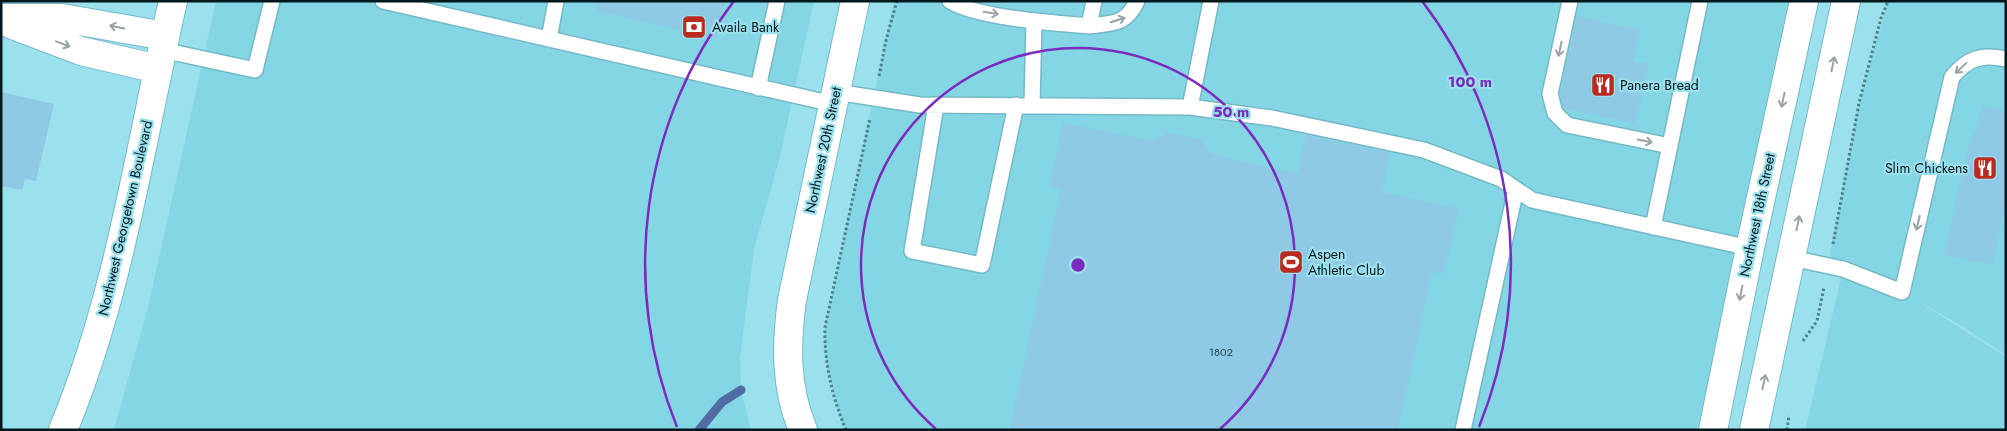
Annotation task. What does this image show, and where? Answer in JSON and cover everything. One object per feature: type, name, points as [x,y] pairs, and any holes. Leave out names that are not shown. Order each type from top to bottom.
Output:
[{"type":"street","name":"Northwest Georgetown Boulevard","points":[[63,430],[99,330],[119,255],[173,1]]},
{"type":"street","name":"Northwest 20th Street","points":[[803,430],[796,413],[788,377],[787,337],[792,300],[855,1]]},
{"type":"street","name":"Northwest 18th Street","points":[[1713,430],[1750,248],[1804,1]]},
{"type":"street","points":[[1754,430],[1846,1]]},
{"type":"street","points":[[1,19],[81,51],[161,52]]},
{"type":"lane","points":[[161,52],[255,70],[272,1]]},
{"type":"lane","points":[[383,1],[758,88],[834,98],[874,98],[920,105],[1190,107],[1272,118],[1424,150],[1501,179],[1532,200],[1750,248]]},
{"type":"lane","points":[[549,39],[556,1]]},
{"type":"lane","points":[[758,88],[777,1]]},
{"type":"lane","points":[[950,1],[970,9],[1034,20],[1089,26],[1122,21],[1131,14],[1137,1]]},
{"type":"lane","points":[[1089,26],[1094,1]]},
{"type":"lane","points":[[1190,107],[1211,1]]},
{"type":"lane","points":[[1570,1],[1550,94],[1555,113],[1567,124],[1670,146]]},
{"type":"lane","points":[[1652,227],[1700,1]]},
{"type":"lane","points":[[936,105],[912,252],[982,265],[1024,105],[1034,20]]},
{"type":"lane","points":[[1791,258],[1828,265],[1902,292],[1952,77],[1962,64],[1976,58],[1992,56],[2006,59]]},
{"type":"lane","points":[[1463,430],[1516,189]]},
{"type":"path","points":[[846,430],[839,414],[824,351],[825,327],[886,40],[897,1]]},
{"type":"path","points":[[1800,346],[1817,321],[1859,103],[1881,18],[1888,1]]},
{"type":"path","points":[[1787,430],[1789,410]]},
{"type":"shaded area","points":[[216,1],[814,1],[780,157],[754,249],[740,358],[741,390],[751,430],[114,430],[148,307]]},
{"type":"shaded area","points":[[894,1],[1791,1],[1701,430],[846,430],[839,414],[824,351],[825,327]]},
{"type":"shaded area","points":[[1888,1],[2006,1],[2006,355],[1962,326],[1916,300],[2006,357],[2006,430],[1805,430],[1843,270],[1828,265],[1859,103]]},
{"type":"building","name":"Availa Bank","points":[[597,1],[724,1],[716,38],[596,11]]},
{"type":"building","name":"Panera Bread","points":[[1577,16],[1640,30],[1633,61],[1649,64],[1635,124],[1563,108],[1560,94]]},
{"type":"building","points":[[1,92],[54,104],[36,181],[25,179],[22,190],[1,186]]},
{"type":"building","name":"Slim Chickens","points":[[1982,106],[2006,111],[2006,201],[1992,265],[1944,255],[1971,135],[1975,135]]},
{"type":"building","points":[[1063,123],[1151,141],[1167,132],[1202,140],[1211,154],[1298,174],[1306,135],[1390,153],[1382,192],[1459,209],[1444,274],[1432,272],[1398,430],[1010,430],[1061,189],[1049,187]]},
{"type":"waterway","points":[[699,430],[722,402],[741,390]]},
{"type":"place","name":"Availa Bank","points":[[694,27]]},
{"type":"place","name":"Panera Bread","points":[[1603,85]]},
{"type":"place","name":"Slim Chickens","points":[[1985,168]]},
{"type":"place","name":"Aspen Athletic Club","points":[[1291,262]]}]
